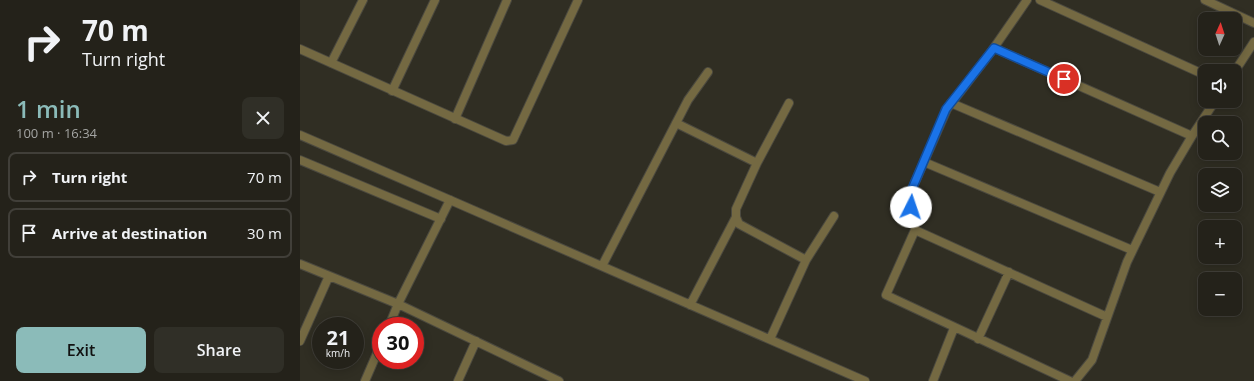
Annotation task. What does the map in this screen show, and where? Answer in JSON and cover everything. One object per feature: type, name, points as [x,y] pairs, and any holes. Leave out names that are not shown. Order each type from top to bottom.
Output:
[{"type":"street","points":[[331,63],[362,0]]},
{"type":"street","points":[[392,91],[435,0]]},
{"type":"street","points":[[454,119],[507,0]]},
{"type":"street","points":[[300,49],[506,142],[513,140],[578,0]]},
{"type":"street","points":[[1027,0],[994,48],[946,109],[909,196],[915,230],[886,295],[1070,381]]},
{"type":"street","points":[[1040,0],[1198,72]]},
{"type":"street","points":[[1205,0],[1254,23]]},
{"type":"street","points":[[1240,64],[1254,42]]},
{"type":"street","points":[[994,48],[1192,136]]},
{"type":"street","points":[[602,266],[688,100],[708,72]]},
{"type":"street","points":[[789,103],[757,163],[736,209],[736,217],[738,224],[806,260]]},
{"type":"street","points":[[951,103],[1160,192]]},
{"type":"street","points":[[1074,381],[1092,360],[1132,250],[1160,192],[1192,136],[1210,108]]},
{"type":"street","points":[[676,124],[757,163]]},
{"type":"street","points":[[300,135],[865,381]]},
{"type":"street","points":[[300,160],[441,219]]},
{"type":"street","points":[[924,162],[1132,250]]},
{"type":"street","points":[[393,317],[450,200]]},
{"type":"street","points":[[770,339],[806,260],[834,216]]},
{"type":"street","points":[[690,305],[736,217]]},
{"type":"street","points":[[915,230],[1107,317]]},
{"type":"street","points":[[300,264],[398,304],[559,381]]},
{"type":"street","points":[[978,339],[1009,272]]},
{"type":"street","points":[[300,341],[329,276]]},
{"type":"street","points":[[933,381],[954,328]]},
{"type":"street","points":[[458,381],[476,341]]},
{"type":"street","points":[[365,381],[372,365]]},
{"type":"route","points":[[911,207],[909,196],[946,109],[994,48],[1064,79]]}]
